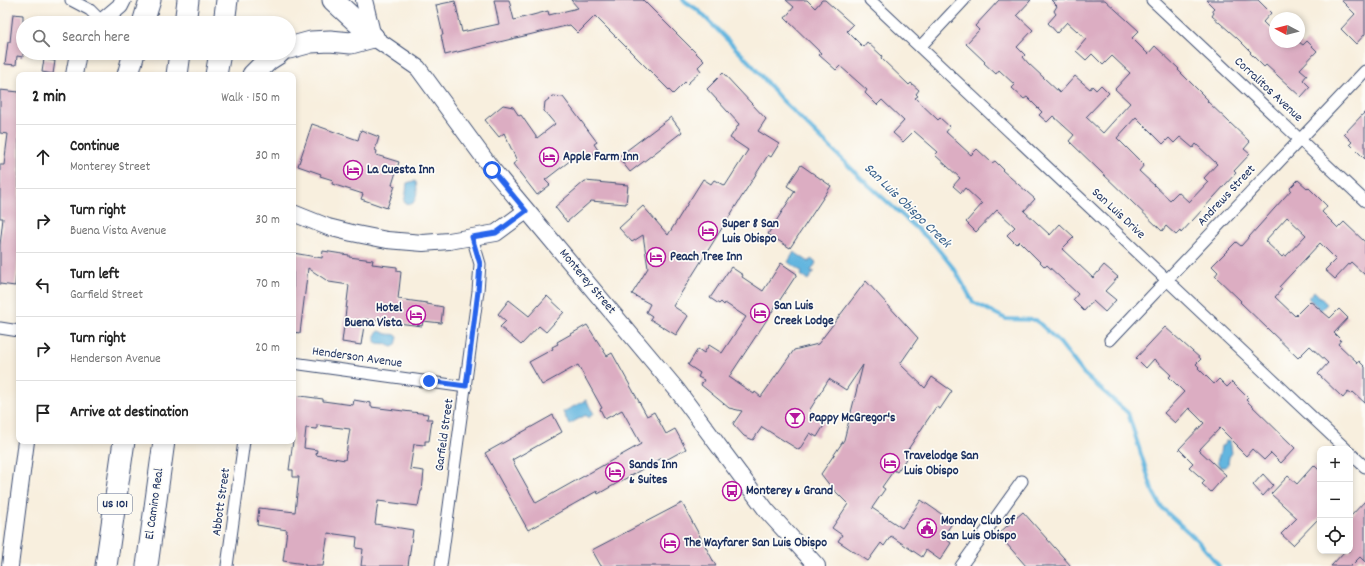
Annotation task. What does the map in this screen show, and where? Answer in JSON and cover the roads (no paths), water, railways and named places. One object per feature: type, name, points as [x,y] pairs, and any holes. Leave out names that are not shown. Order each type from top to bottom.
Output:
[{"type":"highway","points":[[145,16],[150,0]]},
{"type":"highway","points":[[186,16],[188,0]]},
{"type":"highway","points":[[225,16],[227,0]]},
{"type":"highway","points":[[333,0],[373,38]]},
{"type":"highway","points":[[296,45],[316,42],[351,43],[373,38]]},
{"type":"highway","points":[[129,72],[132,60]]},
{"type":"highway","points":[[177,72],[179,60]]},
{"type":"highway","points":[[217,72],[219,60]]},
{"type":"highway","points":[[256,72],[268,60]]},
{"type":"highway","name":"US 101","points":[[106,566],[124,444]]},
{"type":"highway","name":"El Camino Real","points":[[147,566],[164,444]]},
{"type":"street","points":[[71,0],[90,10],[95,16]]},
{"type":"street","points":[[110,16],[120,6],[123,0]]},
{"type":"street","points":[[364,0],[373,38]]},
{"type":"street","name":"San Luis Drive","points":[[870,0],[1343,446]]},
{"type":"street","points":[[920,47],[964,0]]},
{"type":"street","name":"Corralitos Avenue","points":[[1152,0],[1365,201]]},
{"type":"street","name":"Monterey Street","points":[[373,38],[418,68],[492,170],[678,390],[767,511],[817,566]]},
{"type":"street","points":[[75,72],[77,60]]},
{"type":"street","name":"Andrews Street","points":[[1110,340],[1365,71]]},
{"type":"street","points":[[296,214],[328,227],[387,240],[423,243],[449,241],[496,233],[526,211]]},
{"type":"street","name":"Garfield Street","points":[[441,566],[478,291],[480,264],[472,237]]},
{"type":"street","points":[[0,328],[16,330]]},
{"type":"street","name":"Henderson Avenue","points":[[296,363],[466,386]]},
{"type":"street","points":[[10,566],[26,444]]},
{"type":"street","name":"Abbott Street","points":[[227,566],[244,444]]},
{"type":"street","points":[[1353,456],[1365,467]]},
{"type":"street","points":[[961,566],[1022,481]]},
{"type":"street","points":[[0,565],[7,566]]},
{"type":"water","points":[[414,181],[416,182],[417,188],[415,200],[412,204],[405,203],[407,183]]},
{"type":"water","points":[[794,252],[809,262],[811,259],[816,263],[811,271],[814,272],[808,280],[801,275],[802,272],[788,262]]},
{"type":"water","points":[[1314,291],[1327,304],[1321,310],[1308,298]]},
{"type":"water","points":[[379,331],[397,336],[396,345],[392,347],[387,344],[376,343],[375,335]]},
{"type":"water","points":[[586,400],[594,414],[588,418],[586,415],[569,424],[563,412]]},
{"type":"water","points":[[1230,440],[1232,453],[1229,457],[1228,464],[1226,467],[1220,467],[1217,461],[1221,446],[1225,445],[1226,441]]},
{"type":"waterway","name":"San Luis Obispo Creek","points":[[683,0],[698,10],[753,66],[780,98],[862,179],[933,243],[955,270],[973,302],[1006,319],[1036,320],[1060,343],[1084,374],[1128,413],[1153,492],[1162,508],[1198,541],[1219,566]]},
{"type":"place","name":"Apple Farm Inn","points":[[549,157]]},
{"type":"place","name":"La Cuesta Inn","points":[[353,170]]},
{"type":"place","name":"Super 8 San Luis Obispo","points":[[708,231]]},
{"type":"place","name":"Peach Tree Inn","points":[[656,257]]},
{"type":"place","name":"San Luis Creek Lodge","points":[[760,313]]},
{"type":"place","name":"Hotel Buena Vista","points":[[416,315]]},
{"type":"place","name":"Pappy McGregor's","points":[[795,418]]},
{"type":"place","name":"Travelodge San Luis Obispo","points":[[890,463]]},
{"type":"place","name":"Sands Inn & Suites","points":[[615,472]]},
{"type":"place","name":"Monterey & Grand","points":[[732,491]]},
{"type":"place","name":"Monday Club of San Luis Obispo","points":[[927,528]]},
{"type":"place","name":"The Wayfarer San Luis Obispo","points":[[670,543]]}]
